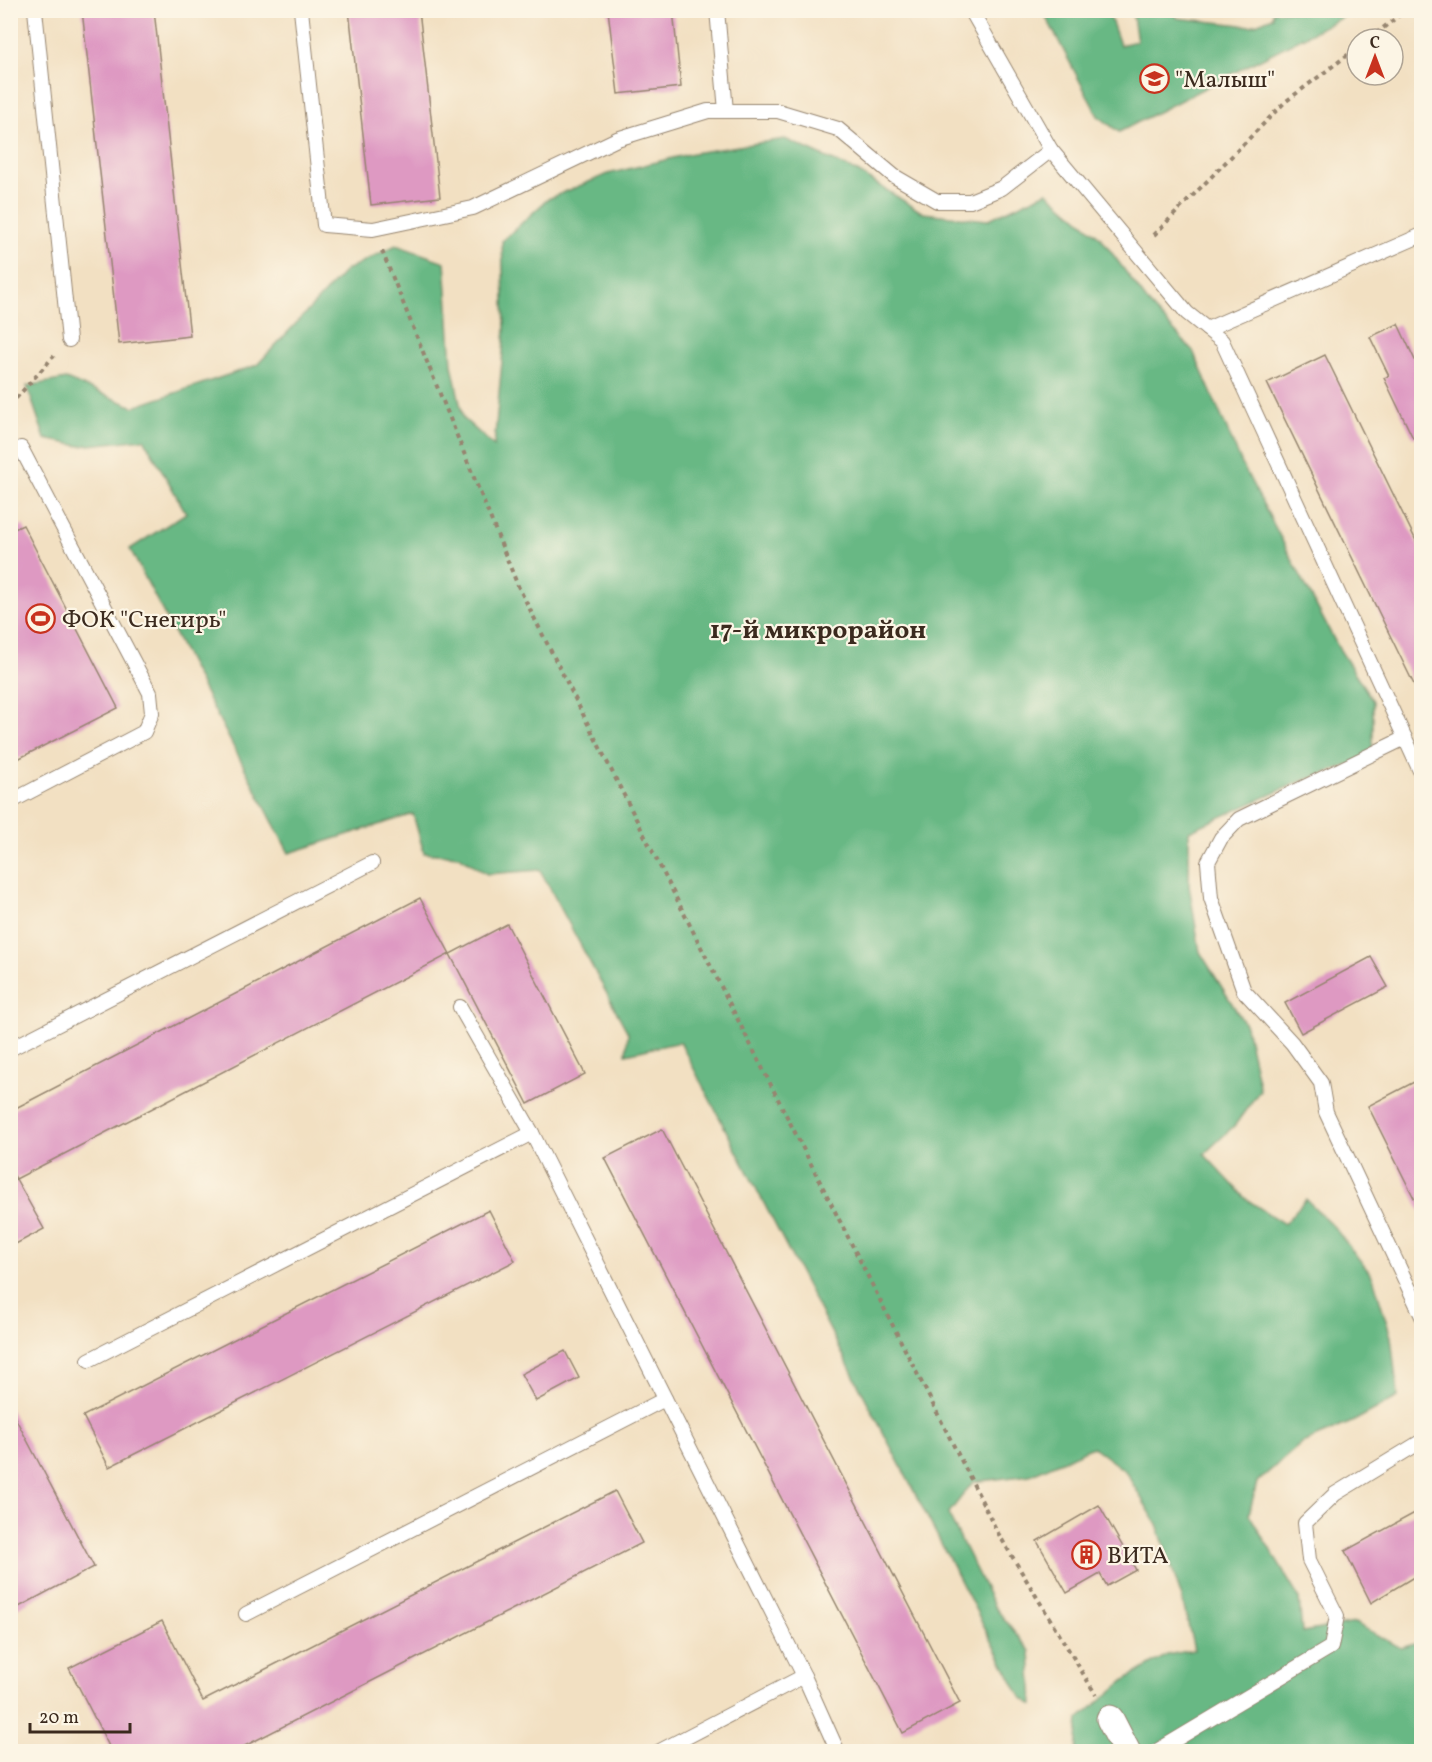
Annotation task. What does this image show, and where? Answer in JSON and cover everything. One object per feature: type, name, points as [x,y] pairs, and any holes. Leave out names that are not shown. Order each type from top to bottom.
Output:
[{"type":"street","points":[[1110,1719],[1127,1752]]},
{"type":"lane","points":[[36,10],[69,340]]},
{"type":"lane","points":[[301,10],[324,225],[373,229],[473,208],[617,139],[708,111],[778,111],[838,129],[894,176],[937,201],[970,201],[1002,188],[1051,150]]},
{"type":"lane","points":[[717,10],[726,111]]},
{"type":"lane","points":[[971,10],[1051,150],[1187,313],[1222,341],[1422,775]]},
{"type":"lane","points":[[1207,329],[1422,235]]},
{"type":"lane","points":[[10,454],[21,448],[150,693],[152,713],[144,732],[10,802]]},
{"type":"lane","points":[[1405,738],[1239,819],[1221,838],[1208,862],[1211,898],[1244,991],[1292,1042],[1321,1083],[1326,1112],[1422,1316]]},
{"type":"lane","points":[[10,1050],[372,863]]},
{"type":"lane","points":[[460,1007],[532,1133],[804,1676],[838,1752]]},
{"type":"lane","points":[[89,1360],[532,1133]]},
{"type":"lane","points":[[246,1614],[665,1399]]},
{"type":"lane","points":[[1155,1752],[1331,1647],[1337,1616],[1309,1560],[1305,1523],[1335,1494],[1422,1441]]},
{"type":"lane","points":[[658,1752],[804,1676]]},
{"type":"path","points":[[1384,27],[1406,10]]},
{"type":"path","points":[[1136,252],[1285,102],[1345,57]]},
{"type":"path","points":[[373,229],[524,597],[998,1533],[1110,1719]]},
{"type":"path","points":[[10,405],[69,340]]},
{"type":"green space","name":"\"Малыш\"","points":[[1043,11],[1108,11],[1120,45],[1137,41],[1132,11],[1174,11],[1177,18],[1251,26],[1273,17],[1273,11],[1354,11],[1119,132],[1098,116]]},
{"type":"green space","points":[[785,139],[856,171],[923,213],[987,220],[1047,192],[1101,238],[1150,305],[1193,351],[1242,464],[1338,647],[1373,701],[1373,757],[1299,782],[1189,831],[1189,885],[1200,952],[1246,1026],[1260,1090],[1235,1125],[1204,1154],[1246,1199],[1284,1224],[1306,1199],[1334,1227],[1373,1277],[1391,1337],[1398,1397],[1352,1422],[1302,1443],[1257,1482],[1249,1514],[1299,1598],[1302,1632],[1355,1623],[1401,1648],[1421,1642],[1421,1751],[1076,1751],[1079,1719],[1125,1680],[1167,1655],[1194,1650],[1182,1598],[1157,1524],[1125,1471],[1093,1447],[1030,1475],[973,1482],[948,1514],[994,1606],[1030,1651],[1033,1705],[1021,1697],[680,1042],[626,1054],[628,1033],[540,870],[487,874],[459,856],[424,853],[413,814],[289,853],[130,549],[186,513],[144,439],[80,446],[45,439],[27,386],[66,379],[134,407],[257,365],[346,270],[396,245],[445,262],[452,365],[463,418],[494,446],[505,330],[502,241],[548,199],[608,174],[693,153]]},
{"type":"building","points":[[82,10],[154,10],[190,336],[119,344]]},
{"type":"building","points":[[349,10],[419,10],[440,197],[371,205]]},
{"type":"building","points":[[608,10],[673,10],[681,87],[618,94]]},
{"type":"building","points":[[1398,324],[1422,375],[1422,434],[1413,438],[1384,378],[1389,376],[1370,337]]},
{"type":"building","points":[[1325,355],[1422,553],[1422,701],[1267,383]]},
{"type":"building","name":"ФОК \"Снегирь\"","points":[[23,525],[118,708],[10,763],[10,531]]},
{"type":"building","points":[[420,898],[450,954],[16,1179],[10,1169],[10,1111]]},
{"type":"building","points":[[507,924],[585,1074],[528,1104],[450,954]]},
{"type":"building","points":[[1371,957],[1388,987],[1301,1033],[1285,1003]]},
{"type":"building","points":[[1416,1081],[1422,1091],[1422,1214],[1368,1106]]},
{"type":"building","points":[[662,1129],[960,1703],[903,1733],[605,1158]]},
{"type":"building","points":[[16,1179],[44,1229],[10,1247],[10,1181]]},
{"type":"building","points":[[489,1210],[515,1261],[109,1467],[83,1416]]},
{"type":"building","points":[[565,1351],[579,1378],[536,1401],[521,1374]]},
{"type":"building","points":[[10,1408],[94,1567],[17,1608],[10,1595]]},
{"type":"building","points":[[615,1491],[642,1543],[233,1752],[112,1752],[69,1668],[162,1621],[203,1701]]},
{"type":"building","name":"ВИТА","points":[[1099,1505],[1136,1570],[1107,1586],[1100,1574],[1067,1593],[1037,1541]]},
{"type":"building","points":[[1422,1509],[1422,1572],[1371,1603],[1345,1551]]},
{"type":"place","name":"\"Малыш\"","points":[[1154,79]]},
{"type":"place","name":"ФОК \"Снегирь\"","points":[[41,619]]},
{"type":"place","name":"ВИТА","points":[[1086,1555]]},
{"type":"district","name":"17-й микрорайон","points":[[818,629]]}]
